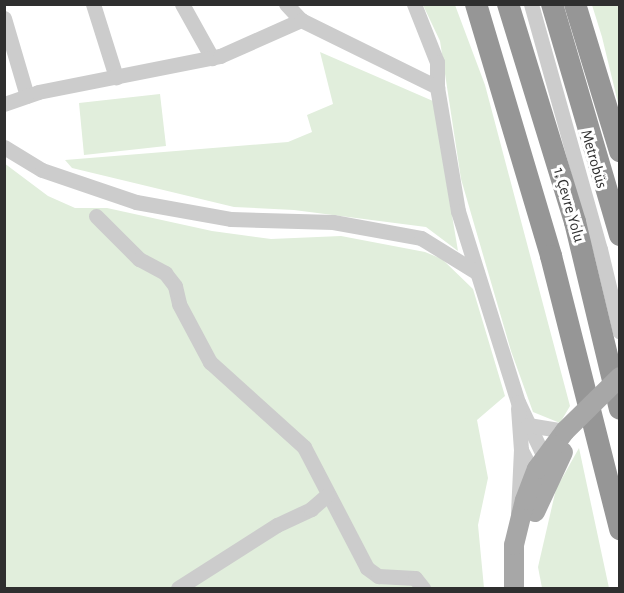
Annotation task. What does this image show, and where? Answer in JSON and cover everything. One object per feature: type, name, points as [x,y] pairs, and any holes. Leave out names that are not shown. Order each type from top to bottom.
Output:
[{"type":"highway","points":[[476,4],[542,223],[620,529]]},
{"type":"highway","name":"1. Çevre Yolu","points":[[508,4],[575,222],[620,409]]},
{"type":"highway","points":[[552,4],[620,235]]},
{"type":"highway","points":[[575,4],[620,151]]},
{"type":"main road","points":[[514,588],[519,520],[544,466],[567,436],[620,377]]},
{"type":"main road","points":[[567,436],[620,392]]},
{"type":"main road","points":[[528,588],[528,542],[544,466]]},
{"type":"street","points":[[93,4],[116,77]]},
{"type":"street","points":[[182,4],[212,58]]},
{"type":"street","points":[[286,4],[301,20],[437,87]]},
{"type":"street","points":[[293,4],[301,20]]},
{"type":"street","points":[[414,4],[437,62],[437,87],[458,211],[518,402],[544,466]]},
{"type":"street","name":"Metrobüs","points":[[522,4],[539,32]]},
{"type":"street","name":"Metrobüs","points":[[531,4],[600,249],[620,332]]},
{"type":"street","points":[[4,18],[27,96]]},
{"type":"street","points":[[4,104],[27,96],[212,58],[263,40],[301,20]]},
{"type":"street","points":[[4,147],[42,170],[136,202],[231,219],[333,222],[375,228],[422,238],[476,272]]},
{"type":"street","points":[[96,216],[139,259],[165,273],[175,286],[179,304],[210,362],[304,447],[367,568],[378,576],[415,578],[423,588]]},
{"type":"street","points":[[450,256],[461,253],[467,242]]},
{"type":"street","points":[[518,402],[521,450],[519,520]]},
{"type":"street","points":[[528,425],[567,436]]},
{"type":"street","points":[[521,450],[528,463],[544,466]]},
{"type":"street","points":[[178,588],[277,525],[311,509],[327,495]]},
{"type":"green space","points":[[423,5],[455,5],[485,85],[570,406],[560,423],[533,412],[511,351],[461,179],[440,41]]},
{"type":"green space","points":[[592,5],[619,5],[619,107],[602,37]]},
{"type":"green space","points":[[320,52],[433,101],[458,251],[426,227],[294,210],[234,207],[72,168],[65,160],[288,142],[312,132],[307,115],[333,104]]},
{"type":"green space","points":[[160,94],[166,146],[84,155],[79,103]]},
{"type":"green space","points":[[4,163],[48,196],[75,208],[107,208],[212,231],[271,239],[341,236],[425,252],[442,259],[473,289],[505,396],[477,420],[488,478],[478,525],[484,588],[5,588]]},
{"type":"green space","points":[[579,448],[609,588],[542,588],[538,567],[556,489]]}]
